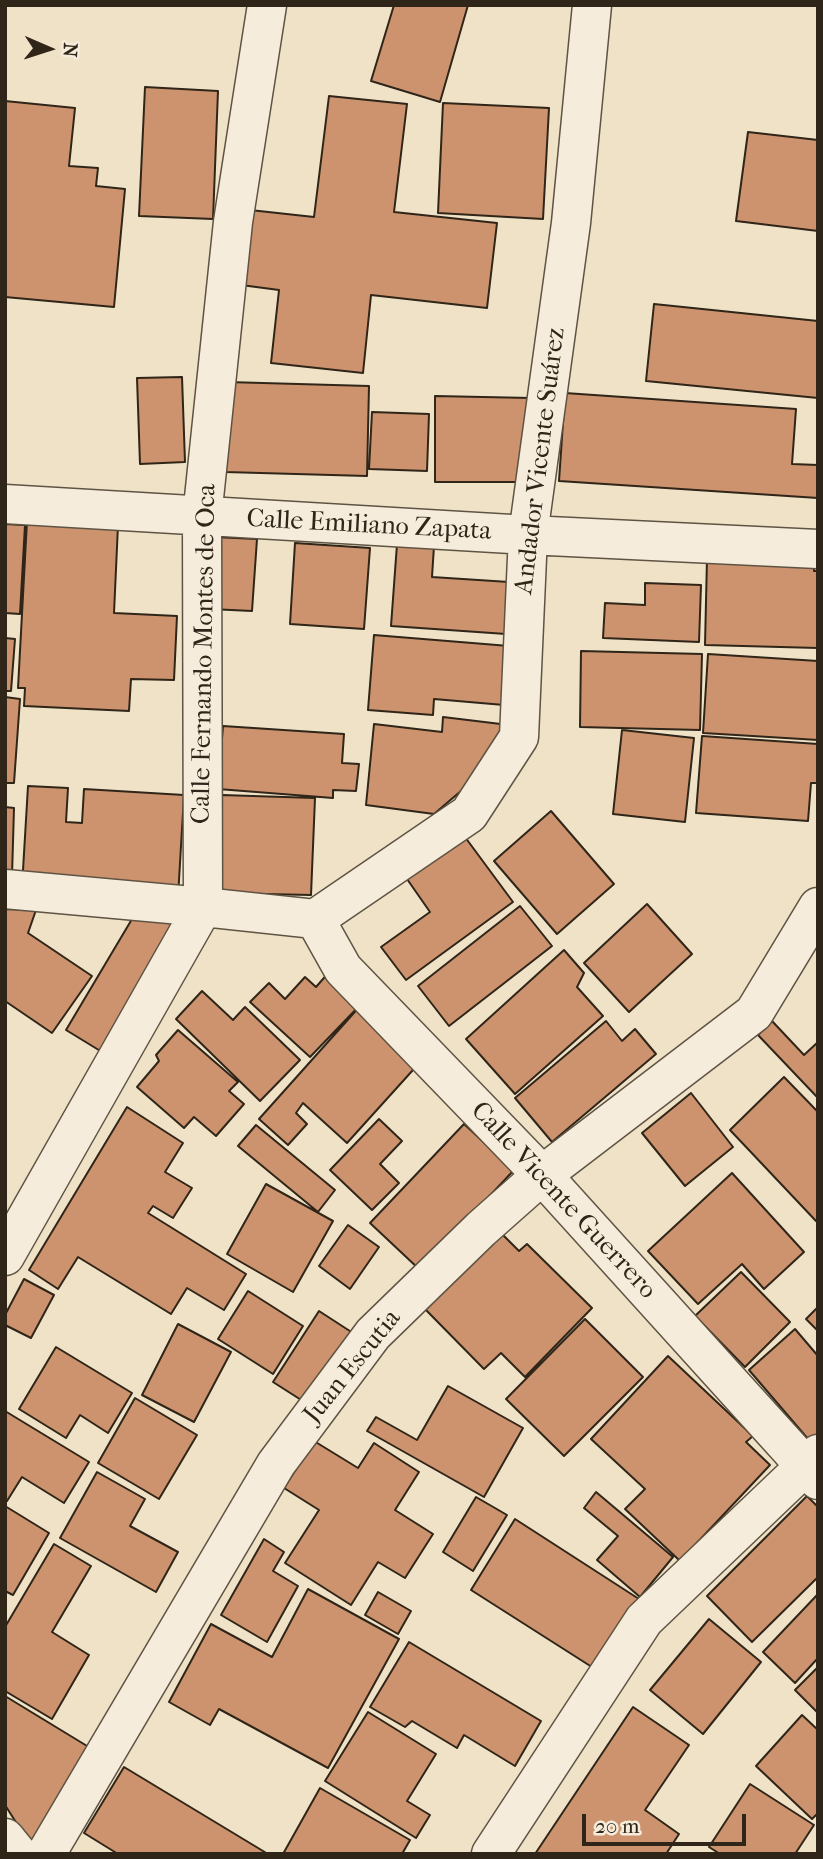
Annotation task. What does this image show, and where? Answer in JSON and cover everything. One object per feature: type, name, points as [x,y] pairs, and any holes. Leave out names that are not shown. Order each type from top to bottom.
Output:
[{"type":"street","name":"Calle Fernando Montes de Oca","points":[[5,1256],[16,1210],[203,907],[202,517],[233,222],[267,5]]},
{"type":"street","name":"Andador Vicente Suárez","points":[[315,919],[469,814],[519,737],[528,535],[571,223],[592,5]]},
{"type":"street","name":"Calle Emiliano Zapata","points":[[5,504],[818,549]]},
{"type":"street","points":[[5,889],[315,919]]},
{"type":"street","name":"Juan Escutia","points":[[46,1854],[276,1464],[373,1334],[481,1229],[542,1175],[754,1013],[818,907]]},
{"type":"street","name":"Calle Vicente Guerrero","points":[[315,919],[343,969],[542,1175],[813,1466]]},
{"type":"street","points":[[491,1854],[644,1620],[813,1466]]},
{"type":"street","points":[[5,1838],[18,1854]]},
{"type":"building","points":[[394,5],[468,5],[440,102],[371,81]]},
{"type":"building","points":[[145,87],[218,91],[213,219],[139,216]]},
{"type":"building","points":[[329,96],[407,104],[394,212],[497,223],[487,308],[371,295],[363,373],[271,363],[279,290],[241,285],[250,210],[314,217]]},
{"type":"building","points":[[5,101],[75,108],[69,166],[98,168],[96,186],[125,189],[114,307],[5,297]]},
{"type":"building","points":[[443,103],[549,108],[543,219],[438,213]]},
{"type":"building","points":[[748,132],[818,140],[818,231],[736,221]]},
{"type":"building","points":[[654,304],[818,321],[818,398],[646,381]]},
{"type":"building","points":[[182,377],[185,462],[140,464],[137,378]]},
{"type":"building","points":[[227,382],[369,386],[367,476],[225,472]]},
{"type":"building","points":[[565,393],[796,409],[792,464],[818,465],[818,498],[559,481]]},
{"type":"building","points":[[435,396],[531,398],[530,482],[435,482]]},
{"type":"building","points":[[372,412],[429,414],[427,471],[369,469]]},
{"type":"building","points":[[27,521],[118,525],[114,613],[177,616],[174,680],[131,679],[129,711],[24,706],[25,688],[18,688]]},
{"type":"building","points":[[5,524],[25,525],[20,614],[5,613]]},
{"type":"building","points":[[214,537],[257,539],[252,611],[210,609]]},
{"type":"building","points":[[295,543],[370,548],[364,629],[290,624]]},
{"type":"building","points":[[397,544],[434,546],[432,577],[509,582],[506,634],[391,626]]},
{"type":"building","points":[[707,558],[814,561],[814,571],[818,571],[818,648],[705,645]]},
{"type":"building","points":[[645,583],[701,585],[699,642],[603,638],[605,603],[645,605]]},
{"type":"building","points":[[374,635],[509,646],[504,705],[434,699],[433,715],[368,710]]},
{"type":"building","points":[[5,638],[15,639],[11,691],[5,691]]},
{"type":"building","points":[[581,651],[702,654],[700,730],[580,727]]},
{"type":"building","points":[[708,654],[818,661],[818,740],[703,733]]},
{"type":"building","points":[[5,697],[20,699],[14,783],[5,783]]},
{"type":"building","points":[[443,717],[509,725],[468,785],[434,814],[366,805],[374,724],[442,732]]},
{"type":"building","points":[[223,726],[344,734],[342,763],[359,764],[356,791],[333,790],[333,798],[218,789]]},
{"type":"building","points":[[622,730],[694,738],[685,822],[613,814]]},
{"type":"building","points":[[702,736],[818,744],[818,783],[811,783],[808,821],[696,813]]},
{"type":"building","points":[[28,786],[68,788],[66,822],[82,823],[84,789],[184,795],[178,897],[22,887]]},
{"type":"building","points":[[222,795],[315,798],[311,895],[218,893]]},
{"type":"building","points":[[5,807],[14,808],[12,876],[5,875]]},
{"type":"building","points":[[551,811],[614,884],[557,934],[494,861]]},
{"type":"building","points":[[465,837],[513,902],[406,980],[381,947],[430,912],[407,879]]},
{"type":"building","points":[[647,904],[692,954],[629,1012],[584,963]]},
{"type":"building","points":[[520,906],[552,946],[449,1026],[418,986]]},
{"type":"building","points":[[5,909],[36,910],[28,933],[92,976],[52,1033],[5,1001]]},
{"type":"building","points":[[135,914],[181,919],[102,1052],[66,1030]]},
{"type":"building","points":[[564,950],[584,973],[577,987],[603,1016],[515,1094],[466,1039]]},
{"type":"building","points":[[330,971],[363,1002],[310,1057],[250,1002],[269,983],[285,999],[305,977],[316,987]]},
{"type":"building","points":[[202,991],[233,1020],[245,1007],[300,1060],[260,1101],[176,1019]]},
{"type":"building","points":[[361,1005],[422,1060],[347,1143],[303,1103],[296,1113],[307,1124],[288,1145],[259,1119]]},
{"type":"building","points":[[606,1021],[622,1041],[635,1029],[656,1054],[552,1142],[515,1098]]},
{"type":"building","points":[[772,1021],[804,1055],[818,1042],[818,1098],[758,1035]]},
{"type":"building","points":[[178,1030],[238,1082],[229,1091],[244,1104],[216,1136],[194,1117],[184,1128],[137,1087],[159,1061],[156,1055]]},
{"type":"building","points":[[784,1077],[818,1112],[816,1221],[730,1130]]},
{"type":"building","points":[[691,1093],[733,1147],[685,1186],[642,1133]]},
{"type":"building","points":[[127,1107],[183,1143],[165,1172],[192,1188],[173,1218],[153,1206],[148,1213],[246,1274],[224,1310],[187,1288],[171,1314],[78,1257],[58,1289],[29,1270]]},
{"type":"building","points":[[379,1119],[402,1141],[380,1164],[399,1183],[372,1210],[330,1170]]},
{"type":"building","points":[[464,1124],[514,1170],[420,1270],[370,1223]]},
{"type":"building","points":[[256,1125],[335,1190],[318,1212],[238,1146]]},
{"type":"building","points":[[732,1173],[804,1252],[764,1289],[742,1264],[698,1304],[648,1251]]},
{"type":"building","points":[[266,1184],[333,1221],[293,1292],[227,1254]]},
{"type":"building","points":[[348,1225],[379,1247],[350,1289],[319,1266]]},
{"type":"building","points":[[501,1233],[519,1251],[527,1244],[592,1308],[525,1377],[501,1353],[484,1369],[425,1309]]},
{"type":"building","points":[[741,1272],[790,1322],[745,1367],[695,1316]]},
{"type":"building","points":[[24,1279],[54,1295],[31,1338],[5,1325],[5,1315]]},
{"type":"building","points":[[248,1291],[303,1326],[273,1374],[218,1339]]},
{"type":"building","points":[[818,1307],[818,1331],[806,1319]]},
{"type":"building","points":[[319,1311],[356,1335],[309,1405],[273,1382]]},
{"type":"building","points":[[585,1319],[643,1377],[564,1456],[506,1399]]},
{"type":"building","points":[[178,1324],[231,1352],[194,1422],[142,1395]]},
{"type":"building","points":[[795,1329],[818,1356],[818,1442],[814,1446],[749,1370]]},
{"type":"building","points":[[56,1347],[132,1393],[108,1433],[80,1415],[66,1438],[19,1409]]},
{"type":"building","points":[[668,1356],[753,1436],[746,1442],[770,1465],[680,1561],[625,1509],[645,1489],[591,1439]]},
{"type":"building","points":[[448,1386],[523,1428],[484,1497],[367,1431],[376,1417],[417,1440]]},
{"type":"building","points":[[135,1398],[197,1435],[159,1499],[98,1463]]},
{"type":"building","points":[[5,1411],[89,1462],[64,1503],[22,1477],[7,1501],[5,1499]]},
{"type":"building","points":[[314,1441],[358,1468],[374,1443],[419,1472],[395,1510],[433,1534],[405,1578],[378,1562],[351,1605],[285,1563],[319,1510],[284,1488]]},
{"type":"building","points":[[97,1472],[145,1499],[130,1526],[178,1552],[156,1592],[60,1538]]},
{"type":"building","points":[[596,1492],[673,1557],[640,1597],[597,1560],[618,1536],[584,1508]]},
{"type":"building","points":[[807,1496],[818,1507],[818,1577],[752,1642],[707,1596]]},
{"type":"building","points":[[476,1497],[507,1515],[473,1571],[443,1552]]},
{"type":"building","points":[[5,1506],[49,1533],[13,1595],[5,1591]]},
{"type":"building","points":[[515,1519],[639,1599],[595,1669],[471,1590]]},
{"type":"building","points":[[264,1539],[284,1552],[273,1571],[298,1586],[267,1642],[221,1615]]},
{"type":"building","points":[[54,1544],[91,1566],[52,1632],[89,1655],[52,1719],[5,1691],[5,1627]]},
{"type":"building","points":[[308,1589],[399,1639],[328,1768],[219,1709],[210,1725],[169,1702],[211,1624],[272,1657]]},
{"type":"building","points":[[378,1592],[411,1611],[398,1634],[365,1615]]},
{"type":"building","points":[[818,1594],[818,1658],[795,1683],[763,1652]]},
{"type":"building","points":[[709,1619],[761,1662],[703,1734],[650,1690]]},
{"type":"building","points":[[409,1642],[541,1721],[515,1766],[464,1735],[457,1748],[412,1721],[405,1727],[370,1707]]},
{"type":"building","points":[[818,1667],[818,1713],[795,1690]]},
{"type":"building","points":[[5,1696],[92,1749],[31,1846],[5,1805]]},
{"type":"building","points":[[633,1707],[689,1745],[645,1810],[679,1834],[666,1854],[535,1854]]},
{"type":"building","points":[[368,1712],[436,1754],[407,1801],[430,1815],[416,1838],[325,1781]]},
{"type":"building","points":[[802,1715],[818,1730],[818,1813],[812,1819],[756,1766]]},
{"type":"building","points":[[124,1767],[268,1854],[118,1854],[84,1833]]},
{"type":"building","points":[[750,1784],[814,1825],[795,1854],[720,1854],[709,1847]]},
{"type":"building","points":[[320,1788],[410,1840],[402,1854],[283,1854]]}]
